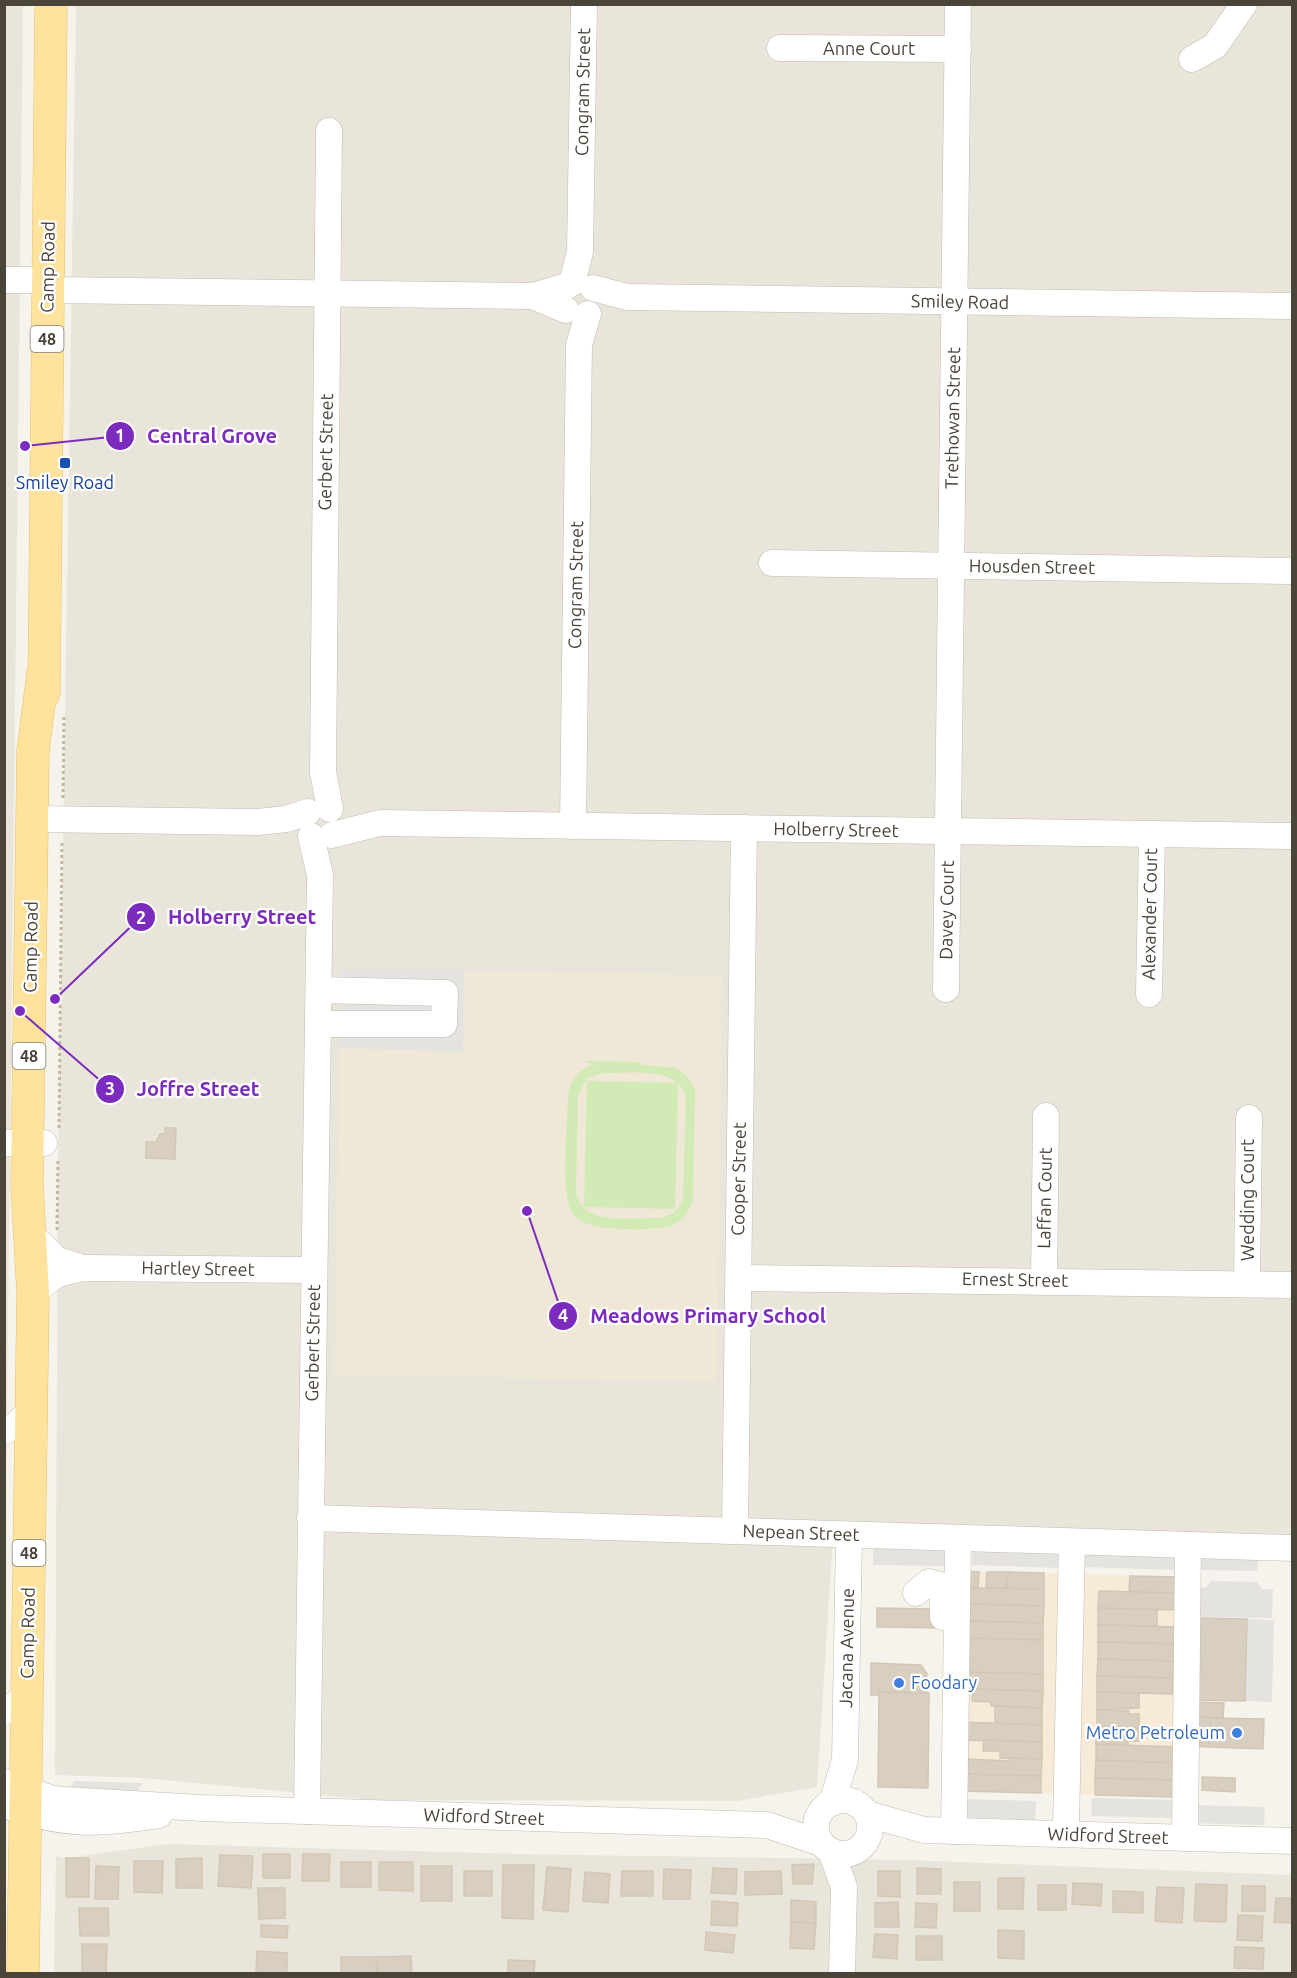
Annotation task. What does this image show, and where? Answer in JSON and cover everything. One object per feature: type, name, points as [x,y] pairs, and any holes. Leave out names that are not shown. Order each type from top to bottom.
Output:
[{"type":"main road","name":"Camp Road","points":[[23,1974],[15,1797],[16,1704],[30,1465],[33,1293],[28,1243],[39,1143],[48,819],[49,748],[43,673],[51,4]]},
{"type":"main road","name":"Camp Road","points":[[33,1293],[49,1252],[39,1143]]},
{"type":"street","name":"Congram Street","points":[[573,826],[584,4]]},
{"type":"street","name":"Trethowan Street","points":[[948,831],[958,4]]},
{"type":"street","points":[[1192,59],[1215,46],[1244,4]]},
{"type":"street","name":"Anne Court","points":[[780,48],[958,49]]},
{"type":"street","name":"Gerbert Street","points":[[307,1811],[320,823],[323,772],[329,131]]},
{"type":"street","name":"Smiley Road","points":[[4,280],[48,285],[580,298],[1293,306]]},
{"type":"street","name":"Housden Street","points":[[772,563],[1293,571]]},
{"type":"street","name":"Holberry Street","points":[[48,819],[1293,836]]},
{"type":"street","name":"Cooper Street","points":[[735,1531],[744,828]]},
{"type":"street","name":"Davey Court","points":[[946,989],[948,831]]},
{"type":"street","name":"Alexander Court","points":[[1149,994],[1152,834]]},
{"type":"street","points":[[318,1024],[444,1024],[444,993],[319,990]]},
{"type":"street","name":"Laffan Court","points":[[1044,1280],[1046,1116]]},
{"type":"street","name":"Wedding Court","points":[[1247,1282],[1249,1118]]},
{"type":"street","name":"Hartley Street","points":[[49,1252],[82,1268]]},
{"type":"street","name":"Hartley Street","points":[[33,1293],[57,1274],[82,1268],[314,1270]]},
{"type":"street","name":"Ernest Street","points":[[738,1278],[1247,1282],[1293,1285]]},
{"type":"street","points":[[4,1431],[16,1425],[31,1410]]},
{"type":"street","points":[[4,1444],[20,1453],[30,1465]]},
{"type":"street","name":"Nepean Street","points":[[310,1518],[1293,1548]]},
{"type":"street","name":"Jacana Avenue","points":[[827,1806],[845,1760],[849,1535]]},
{"type":"street","points":[[954,1831],[958,1539]]},
{"type":"street","points":[[1066,1826],[1072,1542]]},
{"type":"street","points":[[1185,1838],[1188,1545]]},
{"type":"street","points":[[916,1593],[928,1582],[938,1583],[942,1587],[940,1654]]},
{"type":"street","name":"Jacana Avenue","points":[[845,1760],[865,1812]]},
{"type":"street","name":"Widford Street","points":[[15,1797],[201,1808],[766,1826],[826,1847]]},
{"type":"street","points":[[842,1974],[844,1887],[870,1831],[865,1812],[849,1801],[827,1806],[817,1826],[844,1887]]},
{"type":"street","name":"Widford Street","points":[[766,1826],[827,1806]]},
{"type":"street","name":"Widford Street","points":[[865,1812],[924,1830]]},
{"type":"street","name":"Widford Street","points":[[861,1847],[889,1836],[924,1830],[1293,1841]]},
{"type":"street","points":[[826,1847],[845,1854],[861,1847]]},
{"type":"path","points":[[49,1252],[39,1143],[48,819],[64,704]]},
{"type":"shaded area","points":[[4,5],[23,5],[5,1583]]},
{"type":"shaded area","points":[[76,5],[1292,5],[1292,1536],[834,1522],[817,1787],[738,1801],[373,1800],[143,1778],[55,1775],[58,1164]]},
{"type":"shaded area","points":[[341,970],[722,975],[717,1381],[334,1375]]},
{"type":"shaded area","points":[[341,970],[464,970],[463,1052],[338,1048]]},
{"type":"shaded area","points":[[973,1546],[1064,1548],[1063,1568],[972,1565]]},
{"type":"shaded area","points":[[873,1547],[946,1548],[946,1566],[873,1565]]},
{"type":"shaded area","points":[[1084,1550],[1176,1553],[1176,1570],[1084,1567]]},
{"type":"shaded area","points":[[1197,1555],[1258,1556],[1258,1571],[1197,1570]]},
{"type":"shaded area","points":[[963,1571],[1180,1577],[1175,1797],[960,1791]]},
{"type":"shaded area","points":[[1212,1581],[1257,1582],[1262,1589],[1273,1589],[1272,1618],[1192,1617],[1192,1587],[1205,1588]]},
{"type":"shaded area","points":[[1247,1619],[1274,1620],[1272,1702],[1245,1701]]},
{"type":"shaded area","points":[[74,1781],[142,1783],[136,1794],[68,1791]]},
{"type":"shaded area","points":[[1092,1798],[1176,1800],[1175,1818],[1091,1816]]},
{"type":"shaded area","points":[[960,1799],[1036,1801],[1035,1820],[959,1817]]},
{"type":"shaded area","points":[[1190,1805],[1265,1807],[1264,1825],[1190,1823]]},
{"type":"shaded area","points":[[168,1844],[515,1854],[906,1860],[1292,1875],[1292,1973],[54,1974],[56,1856],[66,1858]]},
{"type":"green space","points":[[587,1061],[641,1062],[641,1065],[676,1068],[687,1076],[695,1090],[693,1197],[687,1213],[673,1225],[645,1229],[598,1227],[578,1219],[572,1212],[568,1203],[565,1174],[568,1094],[577,1075],[595,1064],[587,1063]],"holes":[[[603,1073],[653,1073],[675,1081],[682,1089],[686,1100],[683,1197],[678,1208],[665,1217],[624,1219],[599,1216],[588,1211],[576,1192],[578,1095],[587,1078]]]},
{"type":"green space","points":[[587,1081],[678,1083],[675,1209],[584,1207]]},
{"type":"building","points":[[165,1128],[176,1128],[175,1159],[146,1158],[146,1142],[156,1142],[160,1134],[165,1134]]},
{"type":"building","points":[[963,1571],[979,1572],[978,1588],[963,1587]]},
{"type":"building","points":[[987,1572],[1008,1572],[1007,1588],[986,1588]]},
{"type":"building","points":[[1008,1572],[1044,1573],[1044,1589],[1007,1588]]},
{"type":"building","points":[[1130,1576],[1180,1577],[1179,1593],[1129,1592]]},
{"type":"building","points":[[969,1588],[1044,1589],[1044,1606],[969,1604]]},
{"type":"building","points":[[1099,1591],[1179,1593],[1179,1610],[1098,1608]]},
{"type":"building","points":[[969,1604],[1044,1606],[1043,1623],[969,1621]]},
{"type":"building","points":[[877,1608],[937,1609],[951,1628],[877,1627]]},
{"type":"building","points":[[1098,1608],[1157,1610],[1157,1626],[1098,1625]]},
{"type":"building","points":[[1194,1618],[1247,1619],[1245,1701],[1192,1700]]},
{"type":"building","points":[[963,1621],[1043,1623],[1043,1640],[963,1638]]},
{"type":"building","points":[[1098,1625],[1179,1627],[1179,1644],[1098,1642]]},
{"type":"building","points":[[963,1638],[1043,1640],[1043,1674],[962,1672]]},
{"type":"building","points":[[1098,1642],[1179,1644],[1178,1661],[1098,1659]]},
{"type":"building","points":[[1098,1659],[1173,1661],[1173,1678],[1097,1676]]},
{"type":"building","name":"Foodary","points":[[871,1663],[921,1665],[927,1674],[927,1695],[871,1695]]},
{"type":"building","points":[[962,1672],[1043,1674],[1043,1691],[962,1689]]},
{"type":"building","points":[[1097,1676],[1173,1678],[1172,1694],[1097,1692]]},
{"type":"building","points":[[973,1689],[1043,1691],[1042,1708],[991,1706],[991,1702],[972,1701]]},
{"type":"building","points":[[879,1692],[929,1693],[928,1788],[878,1787]]},
{"type":"building","points":[[1097,1692],[1139,1693],[1139,1708],[1097,1710]]},
{"type":"building","points":[[1191,1702],[1224,1703],[1223,1718],[1190,1717]]},
{"type":"building","points":[[995,1706],[1042,1708],[1042,1725],[995,1724]]},
{"type":"building","points":[[1097,1710],[1129,1711],[1128,1714],[1139,1714],[1139,1728],[1097,1726]]},
{"type":"building","points":[[1196,1717],[1210,1718],[1209,1747],[1195,1746]]},
{"type":"building","name":"Metro Petroleum","points":[[1210,1718],[1264,1719],[1263,1749],[1209,1747]]},
{"type":"building","points":[[961,1722],[1042,1725],[1042,1742],[961,1740]]},
{"type":"building","points":[[1097,1726],[1139,1728],[1139,1741],[1128,1741],[1128,1745],[1096,1744]]},
{"type":"building","points":[[984,1740],[1042,1742],[1042,1759],[1000,1758],[1000,1751],[983,1751]]},
{"type":"building","points":[[1096,1744],[1175,1747],[1174,1763],[1096,1760]]},
{"type":"building","points":[[1009,1758],[1042,1759],[1041,1776],[963,1774],[964,1759],[1010,1761]]},
{"type":"building","points":[[1096,1760],[1176,1763],[1175,1780],[1095,1778]]},
{"type":"building","points":[[961,1774],[1041,1776],[1041,1793],[960,1791]]},
{"type":"building","points":[[1202,1777],[1235,1778],[1235,1792],[1202,1790]]},
{"type":"building","points":[[1095,1778],[1175,1780],[1175,1797],[1095,1795]]},
{"type":"building","points":[[263,1854],[290,1854],[290,1878],[263,1878]]},
{"type":"building","points":[[303,1854],[330,1854],[329,1881],[302,1881]]},
{"type":"building","points":[[220,1855],[253,1856],[251,1888],[218,1886]]},
{"type":"building","points":[[66,1858],[89,1858],[89,1897],[66,1897]]},
{"type":"building","points":[[202,1858],[202,1888],[176,1888],[176,1859]]},
{"type":"building","points":[[134,1861],[163,1861],[162,1893],[134,1892]]},
{"type":"building","points":[[341,1862],[371,1862],[371,1887],[341,1887]]},
{"type":"building","points":[[379,1862],[413,1862],[413,1891],[379,1890]]},
{"type":"building","points":[[814,1864],[812,1884],[793,1884],[792,1865]]},
{"type":"building","points":[[503,1865],[534,1865],[533,1919],[502,1918]]},
{"type":"building","points":[[96,1866],[119,1867],[118,1899],[95,1899]]},
{"type":"building","points":[[421,1866],[452,1866],[452,1901],[421,1901]]},
{"type":"building","points":[[547,1867],[571,1869],[568,1912],[543,1910]]},
{"type":"building","points":[[713,1868],[737,1869],[736,1894],[711,1893]]},
{"type":"building","points":[[917,1868],[941,1869],[941,1894],[917,1894]]},
{"type":"building","points":[[664,1869],[691,1870],[690,1899],[663,1899]]},
{"type":"building","points":[[464,1871],[492,1871],[492,1896],[464,1896]]},
{"type":"building","points":[[622,1871],[653,1871],[653,1896],[621,1896]]},
{"type":"building","points":[[781,1871],[782,1894],[745,1895],[745,1872]]},
{"type":"building","points":[[878,1871],[900,1871],[900,1897],[878,1896]]},
{"type":"building","points":[[585,1872],[610,1874],[608,1903],[583,1901]]},
{"type":"building","points":[[998,1878],[1024,1878],[1023,1909],[998,1909]]},
{"type":"building","points":[[954,1882],[980,1882],[980,1911],[954,1911]]},
{"type":"building","points":[[1073,1883],[1102,1884],[1101,1906],[1072,1904]]},
{"type":"building","points":[[1196,1884],[1227,1885],[1226,1922],[1194,1921]]},
{"type":"building","points":[[1038,1885],[1066,1885],[1066,1910],[1038,1910]]},
{"type":"building","points":[[1242,1886],[1265,1886],[1265,1911],[1242,1911]]},
{"type":"building","points":[[1157,1887],[1184,1888],[1182,1923],[1155,1921]]},
{"type":"building","points":[[258,1888],[285,1888],[285,1918],[259,1919]]},
{"type":"building","points":[[1113,1891],[1143,1892],[1143,1913],[1113,1912]]},
{"type":"building","points":[[1276,1898],[1292,1898],[1292,1923],[1274,1922]]},
{"type":"building","points":[[791,1900],[816,1902],[816,1923],[791,1922]]},
{"type":"building","points":[[712,1901],[738,1903],[737,1926],[711,1925]]},
{"type":"building","points":[[898,1902],[899,1927],[875,1927],[875,1903]]},
{"type":"building","points":[[916,1903],[937,1904],[936,1928],[915,1927]]},
{"type":"building","points":[[79,1908],[108,1908],[109,1936],[80,1936]]},
{"type":"building","points":[[1238,1915],[1263,1916],[1262,1941],[1237,1940]]},
{"type":"building","points":[[791,1922],[816,1923],[814,1949],[790,1948]]},
{"type":"building","points":[[261,1925],[288,1926],[287,1938],[261,1937]]},
{"type":"building","points":[[998,1930],[1024,1931],[1024,1959],[998,1958]]},
{"type":"building","points":[[706,1932],[735,1935],[733,1953],[705,1950]]},
{"type":"building","points":[[875,1934],[898,1935],[897,1959],[873,1957]]},
{"type":"building","points":[[916,1936],[942,1936],[942,1960],[916,1960]]},
{"type":"building","points":[[82,1944],[107,1944],[106,1974],[82,1974]]},
{"type":"building","points":[[1235,1947],[1264,1948],[1263,1969],[1234,1968]]},
{"type":"building","points":[[257,1951],[287,1953],[287,1974],[256,1974]]},
{"type":"building","points":[[411,1956],[412,1974],[377,1974],[376,1957]]},
{"type":"building","points":[[341,1957],[376,1957],[377,1974],[341,1974]]},
{"type":"building","points":[[508,1960],[535,1961],[534,1974],[508,1974]]},
{"type":"place","name":"Central Grove","points":[[25,446]]},
{"type":"place","name":"Smiley Road","points":[[65,463]]},
{"type":"place","name":"Holberry Street","points":[[55,999]]},
{"type":"place","name":"Joffre Street","points":[[20,1011]]},
{"type":"place","name":"Meadows Primary School","points":[[527,1211]]},
{"type":"place","name":"Foodary","points":[[899,1683]]},
{"type":"place","name":"Metro Petroleum","points":[[1237,1733]]}]
